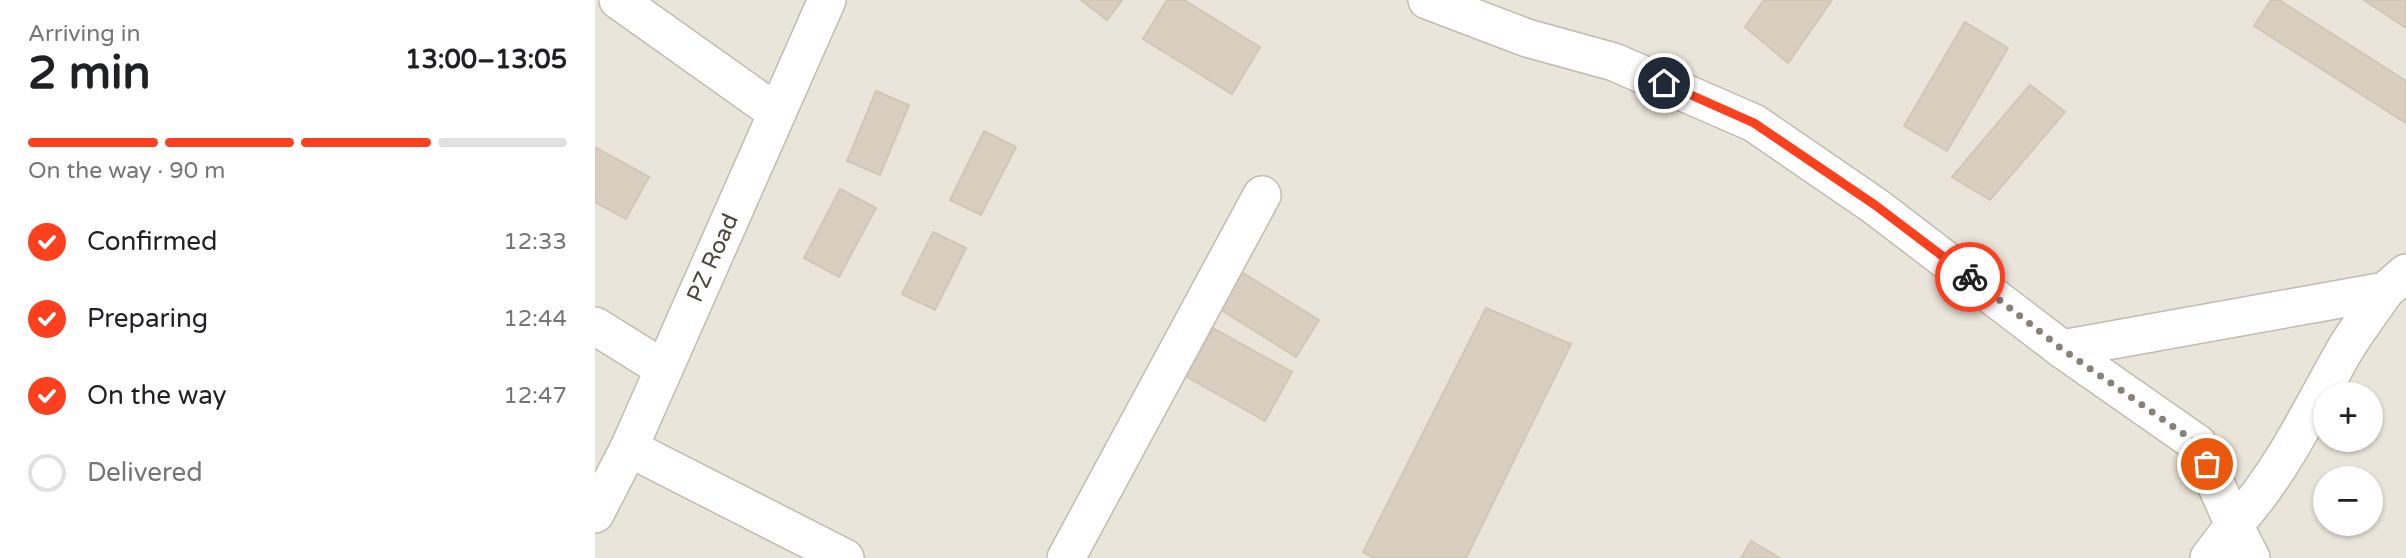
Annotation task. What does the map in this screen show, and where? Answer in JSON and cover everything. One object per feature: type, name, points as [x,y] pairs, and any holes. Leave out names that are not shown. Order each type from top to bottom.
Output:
[{"type":"street","points":[[618,0],[777,113]]},
{"type":"street","name":"PZ Road","points":[[595,514],[629,448],[827,0]]},
{"type":"street","points":[[1427,0],[1527,38],[1614,62],[1754,123],[1875,205],[2062,349],[2198,444],[2251,558]]},
{"type":"street","points":[[1066,558],[1262,195]]},
{"type":"street","points":[[2062,349],[2395,282]]},
{"type":"street","points":[[2209,558],[2252,506],[2286,456],[2344,350],[2395,282]]},
{"type":"street","points":[[595,326],[664,369]]},
{"type":"street","points":[[629,448],[845,558]]},
{"type":"shaded area","points":[[595,0],[2406,0],[2406,558],[595,558]]},
{"type":"building","points":[[1081,0],[1122,0],[1107,20]]},
{"type":"building","points":[[1167,0],[1184,0],[1260,47],[1232,94],[1143,39]]},
{"type":"building","points":[[1764,0],[1832,0],[1788,63],[1745,27]]},
{"type":"building","points":[[2271,0],[2279,0],[2406,81],[2406,123],[2254,26]]},
{"type":"building","points":[[2364,0],[2406,0],[2406,28]]},
{"type":"building","points":[[1965,22],[2008,48],[1947,151],[1904,126]]},
{"type":"building","points":[[2030,85],[2065,112],[1990,200],[1952,177]]},
{"type":"building","points":[[876,91],[909,105],[880,175],[847,161]]},
{"type":"building","points":[[984,131],[1016,147],[981,215],[950,200]]},
{"type":"building","points":[[595,147],[649,177],[626,219],[595,202]]},
{"type":"building","points":[[840,189],[876,208],[839,277],[804,258]]},
{"type":"building","points":[[933,232],[966,248],[935,310],[902,294]]},
{"type":"building","points":[[1232,266],[1319,320],[1296,357],[1210,303]]},
{"type":"building","points":[[1486,308],[1571,344],[1466,558],[1374,558],[1363,552]]},
{"type":"building","points":[[1213,328],[1292,372],[1265,421],[1185,376]]},
{"type":"building","points":[[1751,541],[1780,558],[1741,558]]},
{"type":"way so far","points":[[1970,277],[2062,349],[2198,444],[2207,464]]},
{"type":"route","points":[[1664,83],[1754,123],[1875,205],[1938,256],[1970,277]]}]
